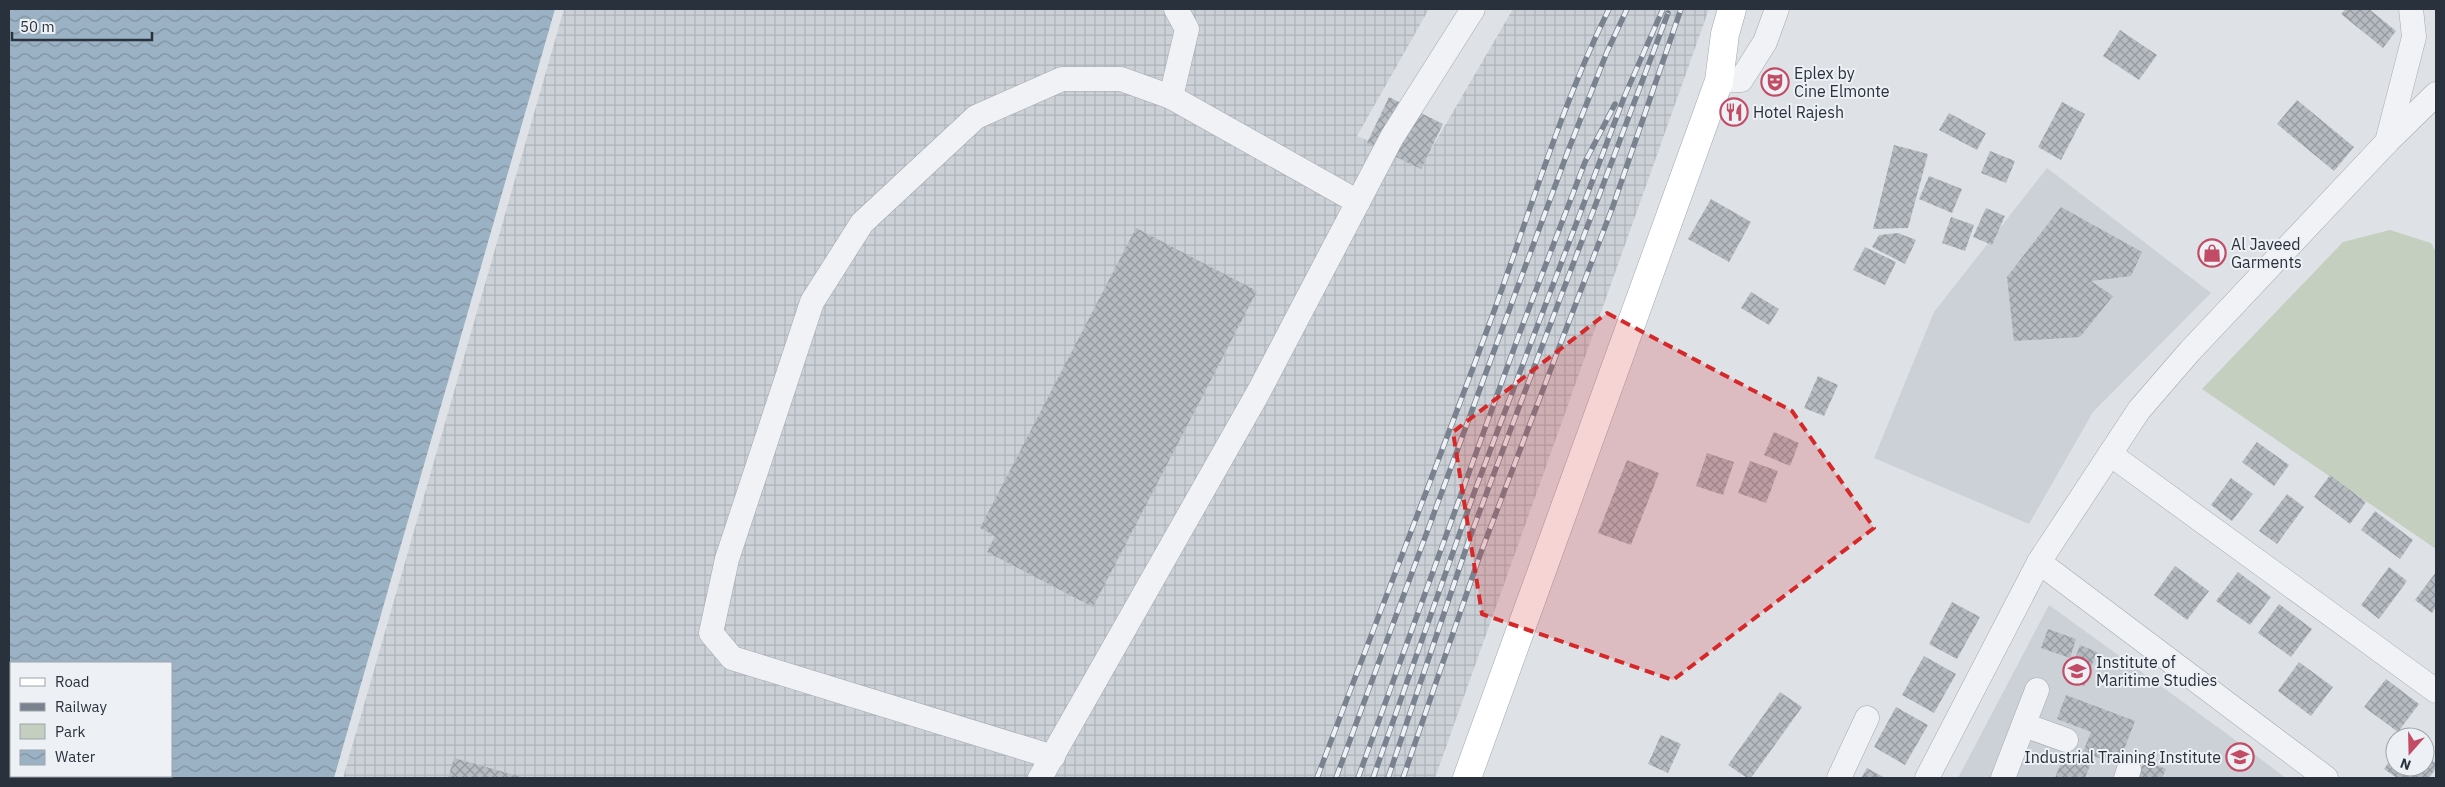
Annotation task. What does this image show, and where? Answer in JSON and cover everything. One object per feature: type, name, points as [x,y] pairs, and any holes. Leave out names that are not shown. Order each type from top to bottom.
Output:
[{"type":"main road","points":[[1467,778],[1719,81],[1725,34],[1732,9]]},
{"type":"street","points":[[1171,97],[1187,29],[1176,9]]},
{"type":"street","points":[[1040,778],[1258,393],[1392,137],[1473,9]]},
{"type":"street","points":[[1719,81],[1741,80],[1765,42],[1777,9]]},
{"type":"street","points":[[2387,142],[2414,37],[2411,9]]},
{"type":"street","points":[[1053,757],[732,658],[711,633],[727,559],[812,302],[862,223],[976,117],[1062,79],[1121,79],[1171,97],[1358,202]]},
{"type":"street","points":[[1927,778],[2039,562],[2138,410],[2190,351],[2387,142],[2436,94]]},
{"type":"street","points":[[2110,454],[2436,691]]},
{"type":"street","points":[[2039,562],[2326,778]]},
{"type":"street","points":[[2003,778],[2037,690]]},
{"type":"street","points":[[1839,778],[1867,718]]},
{"type":"street","points":[[2024,725],[2066,740]]},
{"type":"highlighted area","points":[[1607,313],[1792,411],[1874,528],[1673,680],[1482,614],[1453,432]]},
{"type":"shaded area","points":[[564,9],[1429,9],[1357,136],[1423,163],[1513,9],[1709,9],[1435,778],[343,778]]},
{"type":"shaded area","points":[[2047,168],[2211,293],[2093,412],[2029,524],[1874,458],[1934,312]]},
{"type":"shaded area","name":"Institute of Maritime Studies","points":[[2049,605],[2230,736],[2286,778],[1958,778]]},
{"type":"green space","points":[[2390,230],[2431,243],[2436,252],[2436,549],[2202,389],[2343,242]]},
{"type":"water","points":[[9,9],[555,9],[334,778],[9,778]]},
{"type":"building","points":[[2346,9],[2369,9],[2396,31],[2383,48],[2341,14]]},
{"type":"building","points":[[2120,30],[2157,55],[2139,80],[2103,56]]},
{"type":"building","points":[[1389,97],[1443,124],[1421,169],[1367,143]]},
{"type":"building","points":[[2297,100],[2354,147],[2334,171],[2277,124]]},
{"type":"building","points":[[2062,102],[2085,114],[2061,160],[2038,147]]},
{"type":"building","points":[[1949,113],[1986,133],[1977,150],[1939,130]]},
{"type":"building","points":[[1894,145],[1928,154],[1908,228],[1873,229]]},
{"type":"building","points":[[1990,151],[2015,161],[2006,183],[1981,173]]},
{"type":"building","points":[[1929,176],[1962,189],[1952,213],[1919,199]]},
{"type":"building","points":[[1711,199],[1751,222],[1729,262],[1688,239]]},
{"type":"building","points":[[2061,207],[2142,252],[2131,276],[2091,281],[2113,296],[2080,337],[2014,341],[2007,277]]},
{"type":"building","points":[[1986,208],[2005,216],[1992,245],[1973,237]]},
{"type":"building","points":[[1951,217],[1974,225],[1965,251],[1942,243]]},
{"type":"building","points":[[1136,228],[1257,291],[1093,607],[987,552],[995,536],[980,528]]},
{"type":"building","points":[[1898,233],[1916,240],[1905,264],[1872,247],[1879,235]]},
{"type":"building","points":[[1865,247],[1896,262],[1885,285],[1853,270]]},
{"type":"building","points":[[1751,292],[1779,309],[1769,325],[1741,308]]},
{"type":"building","points":[[1818,376],[1838,385],[1824,416],[1804,408]]},
{"type":"building","points":[[1774,432],[1799,443],[1790,466],[1764,455]]},
{"type":"building","points":[[2257,442],[2289,465],[2274,486],[2242,462]]},
{"type":"building","points":[[1707,453],[1734,462],[1723,495],[1696,486]]},
{"type":"building","points":[[1627,460],[1659,473],[1631,545],[1598,533]]},
{"type":"building","points":[[1750,461],[1778,471],[1766,503],[1738,493]]},
{"type":"building","points":[[2330,475],[2366,502],[2350,524],[2314,497]]},
{"type":"building","points":[[2231,478],[2253,494],[2232,521],[2211,505]]},
{"type":"building","points":[[2287,494],[2304,507],[2277,544],[2259,531]]},
{"type":"building","points":[[2375,511],[2413,540],[2400,559],[2361,530]]},
{"type":"building","points":[[2175,566],[2209,591],[2187,620],[2154,595]]},
{"type":"building","points":[[2389,567],[2407,581],[2379,619],[2361,605]]},
{"type":"building","points":[[2238,572],[2271,597],[2250,625],[2216,601]]},
{"type":"building","points":[[2436,572],[2436,607],[2432,613],[2415,600]]},
{"type":"building","points":[[1952,602],[1980,617],[1957,659],[1929,644]]},
{"type":"building","points":[[2279,604],[2312,629],[2291,657],[2258,633]]},
{"type":"building","points":[[2048,629],[2076,639],[2070,658],[2041,648]]},
{"type":"building","points":[[2080,645],[2097,652],[2084,686],[2067,679]]},
{"type":"building","points":[[1924,656],[1956,674],[1934,713],[1902,695]]},
{"type":"building","points":[[2299,662],[2333,687],[2311,716],[2278,691]]},
{"type":"building","points":[[2386,679],[2419,704],[2402,727],[2391,727],[2364,707]]},
{"type":"building","points":[[1780,692],[1802,707],[1751,778],[1747,778],[1728,765]]},
{"type":"building","points":[[2066,695],[2135,721],[2118,765],[2083,752],[2091,732],[2057,719]]},
{"type":"building","points":[[1896,707],[1928,725],[1905,765],[1874,747]]},
{"type":"building","points":[[1661,735],[1681,744],[1668,773],[1648,764]]},
{"type":"building","points":[[2064,755],[2090,765],[2085,778],[2055,778]]},
{"type":"building","points":[[454,758],[525,778],[448,778]]},
{"type":"building","points":[[2144,760],[2166,769],[2162,778],[2137,778]]},
{"type":"building","points":[[1867,768],[1885,778],[1861,778]]},
{"type":"building","points":[[2396,777],[2430,777],[2429,778]]},
{"type":"railway","points":[[1317,778],[1493,314],[1561,121],[1609,9]]},
{"type":"railway","points":[[1336,778],[1568,151],[1607,52],[1627,9]]},
{"type":"railway","points":[[1373,778],[1474,493],[1625,95],[1663,9]]},
{"type":"railway","points":[[1403,778],[1480,555],[1613,206],[1681,9]]},
{"type":"railway","points":[[1388,778],[1470,537],[1668,13]]},
{"type":"railway","points":[[1358,778],[1520,332],[1585,162],[1615,104]]},
{"type":"place","name":"Eplex by Cine Elmonte","points":[[1775,82]]},
{"type":"place","name":"Hotel Rajesh","points":[[1734,112]]},
{"type":"place","name":"Al Javeed Garments","points":[[2212,253]]},
{"type":"place","name":"Institute of Maritime Studies","points":[[2077,671]]},
{"type":"place","name":"Industrial Training Institute","points":[[2240,757]]}]
